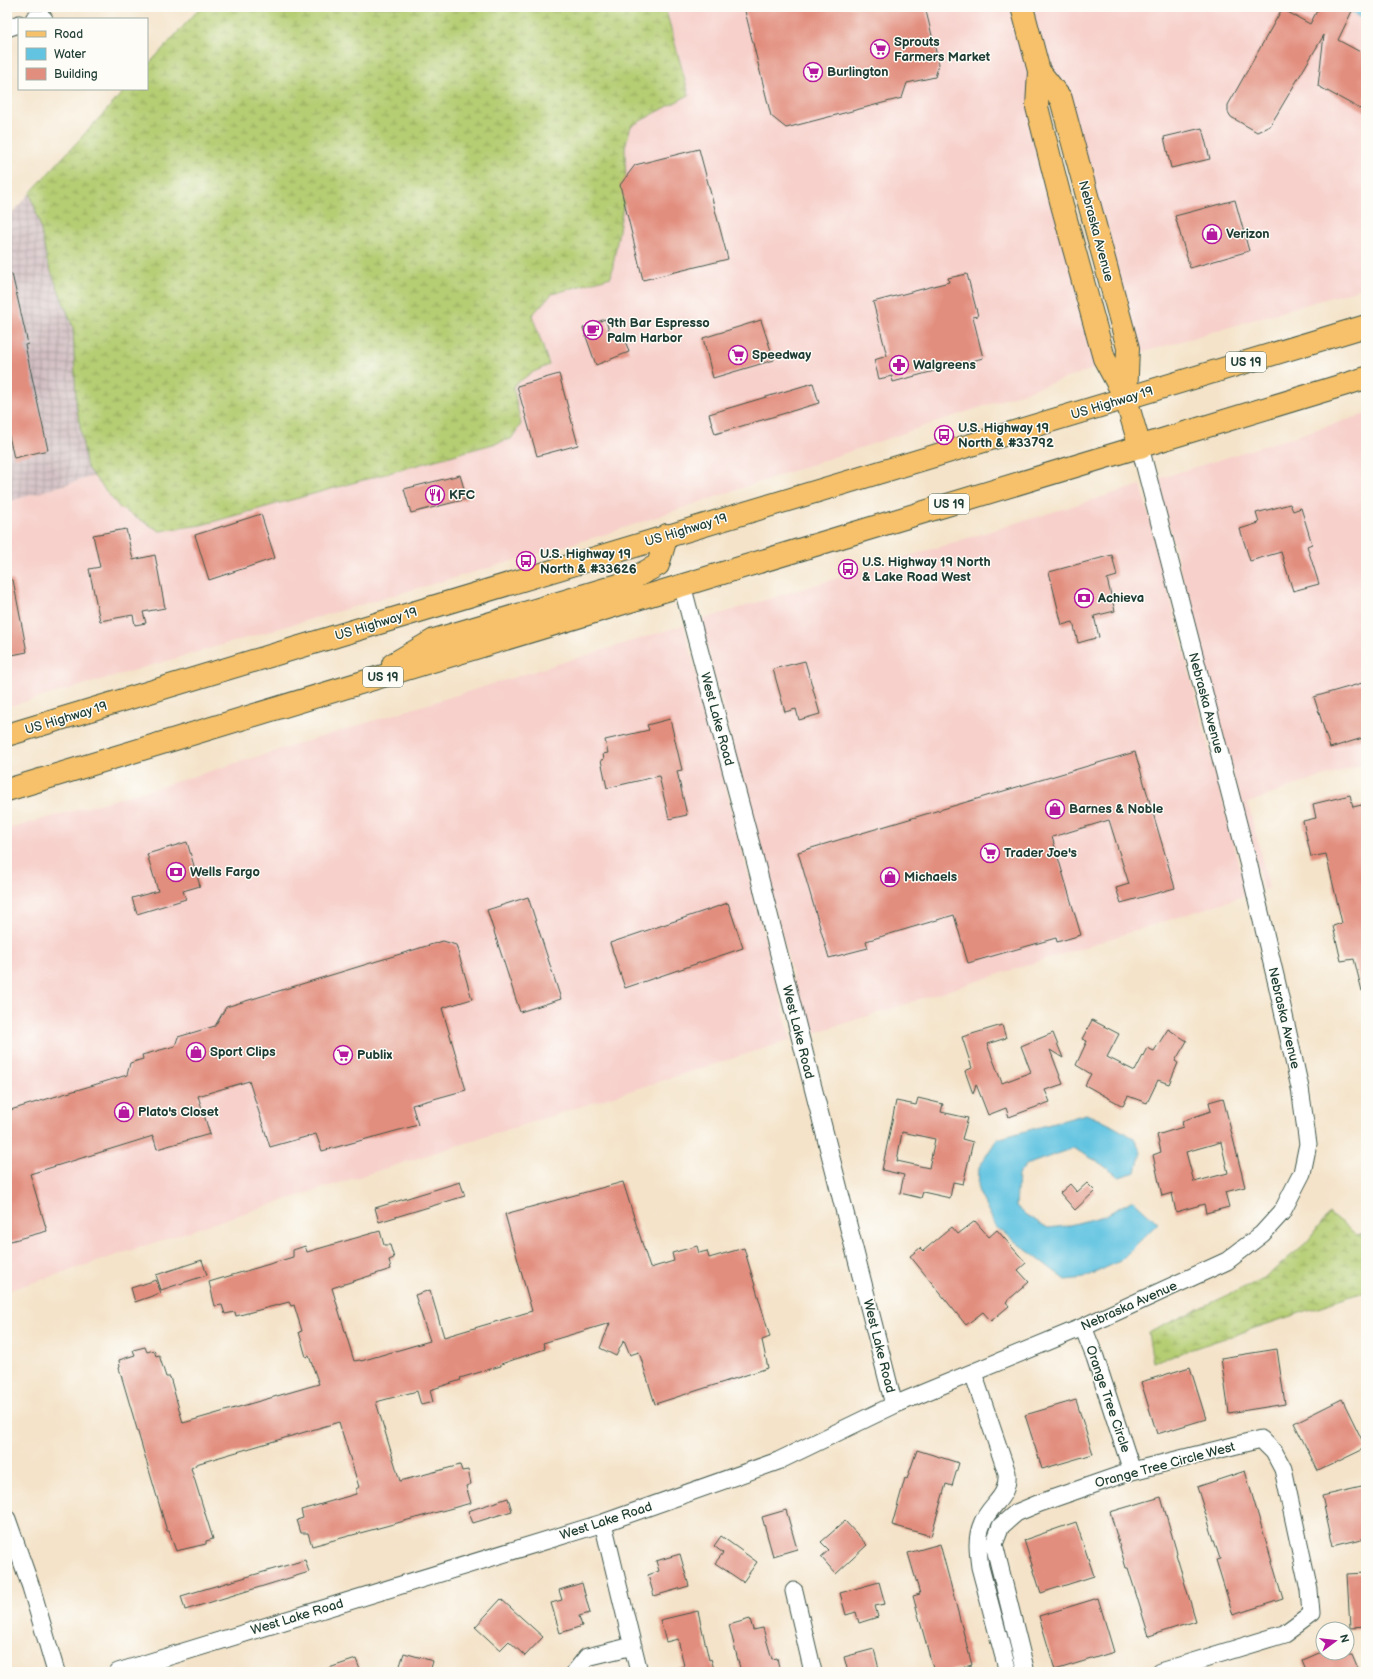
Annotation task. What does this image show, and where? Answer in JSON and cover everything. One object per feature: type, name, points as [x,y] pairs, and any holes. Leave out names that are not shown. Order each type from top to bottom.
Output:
[{"type":"main road","name":"Nebraska Avenue","points":[[1022,7],[1039,71],[1061,99],[1128,348],[1126,399],[1140,447]]},
{"type":"main road","name":"US Highway 19","points":[[7,735],[667,535],[1366,326]]},
{"type":"main road","name":"US 19","points":[[7,790],[1366,378]]},
{"type":"main road","points":[[363,682],[434,640],[622,584],[658,565],[667,535]]},
{"type":"street","points":[[7,28],[18,24]]},
{"type":"street","name":"Nebraska Avenue","points":[[894,1405],[1083,1327],[1227,1261],[1262,1234],[1282,1212],[1302,1173],[1308,1144],[1300,1088],[1274,969],[1249,866],[1140,447]]},
{"type":"street","name":"West Lake Road","points":[[118,1672],[603,1523],[778,1461],[894,1405],[756,864],[682,585]]},
{"type":"street","name":"Orange Tree Circle","points":[[1083,1327],[1095,1357],[1132,1471]]},
{"type":"street","points":[[973,1373],[1007,1473],[1008,1483],[1004,1494],[988,1512],[982,1524],[978,1537],[978,1551],[980,1567],[1008,1672]]},
{"type":"street","name":"Orange Tree Circle West","points":[[1026,1672],[994,1544],[1001,1526],[1016,1513],[1040,1503],[1132,1471],[1261,1439],[1274,1452],[1283,1469],[1309,1590],[1311,1614],[1284,1634],[1160,1672]]},
{"type":"street","points":[[7,1519],[31,1586],[56,1672]]},
{"type":"street","points":[[603,1523],[639,1672]]},
{"type":"street","points":[[794,1591],[813,1672]]},
{"type":"street","points":[[574,1672],[587,1657],[632,1646]]},
{"type":"shaded area","points":[[665,7],[1013,7],[1029,68],[1027,69],[1030,73],[1099,367],[606,534],[7,707],[7,502],[94,476],[120,508],[160,531],[201,525],[511,439],[521,424],[513,386],[531,373],[549,365],[532,315],[552,294],[611,277],[626,189],[625,147],[631,126],[688,95]]},
{"type":"shaded area","points":[[1031,7],[1342,7],[1366,21],[1366,287],[1137,354],[1048,68]]},
{"type":"shaded area","points":[[30,193],[39,221],[47,261],[73,327],[76,402],[87,468],[94,476],[7,502],[7,219]]},
{"type":"shaded area","points":[[1366,414],[1366,763],[1294,786],[1248,803],[1269,888],[1263,890],[1157,479]]},
{"type":"shaded area","points":[[1141,485],[1247,895],[808,1035],[700,620]]},
{"type":"shaded area","points":[[684,625],[791,1040],[263,1207],[7,1291],[7,829],[149,790]]},
{"type":"green space","points":[[201,7],[665,7],[689,95],[631,126],[625,147],[626,189],[611,277],[552,294],[532,315],[549,365],[531,373],[513,386],[521,424],[511,439],[201,525],[160,531],[120,508],[87,468],[76,402],[73,327],[47,261],[39,221],[30,193],[125,90],[148,90],[148,65]]},
{"type":"green space","points":[[1329,1213],[1357,1235],[1366,1233],[1366,1291],[1153,1362],[1148,1333],[1266,1277],[1307,1242]]},
{"type":"water","points":[[1342,7],[1366,7],[1366,21]]},
{"type":"water","points":[[1086,1114],[1107,1123],[1134,1138],[1141,1151],[1136,1172],[1119,1177],[1100,1163],[1073,1148],[1026,1165],[1018,1175],[1016,1206],[1026,1215],[1048,1228],[1066,1226],[1104,1216],[1133,1200],[1158,1223],[1120,1261],[1084,1278],[1066,1280],[996,1227],[978,1190],[979,1167],[997,1139]]},
{"type":"building","points":[[744,7],[925,7],[939,64],[935,77],[907,83],[902,98],[786,128],[771,116]]},
{"type":"building","points":[[1319,7],[1345,7],[1352,11],[1338,40],[1366,55],[1366,112],[1318,86],[1324,35],[1270,126],[1257,132],[1231,117],[1228,112],[1228,105],[1282,9],[1310,24]]},
{"type":"building","points":[[1202,128],[1210,159],[1171,168],[1164,137]]},
{"type":"building","points":[[699,149],[728,259],[643,280],[620,185],[635,165]]},
{"type":"building","name":"Verizon","points":[[1235,200],[1249,251],[1190,268],[1175,216]]},
{"type":"building","points":[[12,274],[28,344],[25,345],[48,450],[14,458],[7,427],[7,275]]},
{"type":"building","name":"Walgreens","points":[[967,274],[978,316],[973,317],[983,358],[893,382],[892,376],[879,379],[874,360],[887,356],[873,302],[949,282],[948,278]]},
{"type":"building","points":[[605,319],[612,338],[623,334],[629,352],[596,365],[583,328]]},
{"type":"building","points":[[761,320],[774,360],[713,378],[703,338]]},
{"type":"building","points":[[559,374],[578,445],[537,456],[517,386]]},
{"type":"building","points":[[813,383],[819,403],[715,434],[709,414]]},
{"type":"building","points":[[460,475],[467,499],[411,513],[404,489]]},
{"type":"building","points":[[1290,504],[1293,511],[1301,508],[1312,544],[1307,546],[1319,584],[1293,591],[1281,552],[1250,561],[1240,529],[1259,523],[1256,513]]},
{"type":"building","points":[[261,514],[275,558],[209,580],[195,535]]},
{"type":"building","points":[[126,529],[133,560],[155,555],[165,608],[143,612],[146,623],[135,625],[133,615],[100,621],[89,569],[100,567],[93,535]]},
{"type":"building","name":"Achieva","points":[[1112,555],[1117,576],[1107,579],[1115,611],[1094,616],[1099,637],[1078,643],[1073,622],[1062,625],[1049,572]]},
{"type":"building","points":[[7,580],[13,580],[27,652],[7,656]]},
{"type":"building","points":[[805,661],[820,714],[799,720],[796,709],[785,712],[773,669]]},
{"type":"building","points":[[1366,682],[1366,737],[1330,748],[1314,697]]},
{"type":"building","points":[[670,719],[682,770],[677,771],[687,815],[669,819],[659,776],[607,788],[601,760],[604,759],[603,754],[608,753],[605,740],[649,730],[647,725]]},
{"type":"building","points":[[1135,752],[1175,888],[1121,903],[1116,888],[1129,884],[1109,820],[1052,837],[1081,935],[1057,942],[1056,938],[968,963],[954,915],[866,941],[868,948],[829,958],[798,852]]},
{"type":"building","points":[[1350,795],[1353,807],[1366,804],[1366,991],[1362,991],[1354,959],[1341,961],[1333,926],[1342,923],[1326,854],[1311,857],[1303,821],[1316,818],[1313,804]]},
{"type":"building","points":[[187,842],[200,886],[183,891],[186,899],[137,914],[132,898],[158,891],[147,854]]},
{"type":"building","points":[[528,897],[561,999],[520,1012],[487,910]]},
{"type":"building","points":[[728,903],[743,948],[625,988],[610,943]]},
{"type":"building","points":[[443,941],[456,945],[472,999],[442,1008],[466,1090],[412,1105],[418,1125],[322,1151],[316,1134],[270,1147],[249,1081],[198,1096],[210,1134],[157,1149],[153,1136],[30,1174],[47,1231],[7,1242],[7,1111],[127,1075],[130,1063],[143,1059],[142,1055],[175,1046],[178,1037],[215,1026],[226,1007]]},
{"type":"building","points":[[1092,1020],[1119,1034],[1107,1057],[1135,1071],[1147,1048],[1154,1051],[1168,1029],[1187,1041],[1175,1061],[1178,1063],[1169,1084],[1158,1080],[1147,1103],[1128,1096],[1123,1106],[1085,1085],[1091,1074],[1076,1065],[1087,1041],[1082,1039]]},
{"type":"building","points":[[1002,1025],[1006,1038],[987,1044],[1002,1083],[1031,1072],[1021,1046],[1053,1033],[1063,1058],[1050,1050],[1063,1084],[1045,1090],[1050,1102],[1009,1117],[1006,1108],[988,1115],[976,1084],[973,1094],[965,1071],[972,1068],[962,1037]]},
{"type":"building","points":[[918,1098],[943,1104],[941,1112],[968,1118],[962,1139],[973,1142],[963,1184],[953,1182],[950,1198],[923,1192],[921,1198],[900,1193],[904,1175],[882,1170],[896,1101],[916,1105]],"holes":[[[902,1132],[935,1139],[929,1168],[897,1161]]]},
{"type":"building","points":[[1223,1098],[1245,1187],[1225,1192],[1229,1207],[1206,1213],[1204,1204],[1176,1212],[1172,1193],[1162,1196],[1153,1155],[1161,1152],[1157,1135],[1183,1127],[1182,1121],[1211,1111],[1209,1102]],"holes":[[[1221,1142],[1228,1173],[1194,1182],[1186,1152]]]},
{"type":"building","points":[[460,1182],[465,1196],[379,1222],[375,1208]]},
{"type":"building","points":[[623,1182],[650,1268],[674,1261],[672,1253],[697,1246],[699,1253],[707,1251],[709,1258],[744,1248],[770,1337],[762,1340],[768,1368],[655,1404],[639,1352],[630,1355],[624,1340],[616,1356],[600,1348],[610,1323],[543,1343],[545,1349],[501,1364],[501,1366],[460,1378],[461,1380],[430,1390],[433,1402],[421,1405],[417,1391],[376,1402],[400,1481],[460,1465],[462,1471],[468,1470],[471,1484],[466,1486],[471,1503],[312,1546],[308,1533],[301,1533],[297,1520],[303,1518],[301,1510],[356,1494],[356,1489],[359,1487],[339,1422],[196,1464],[191,1468],[213,1539],[206,1541],[206,1544],[176,1551],[169,1531],[167,1531],[119,1368],[119,1360],[135,1355],[133,1350],[145,1347],[147,1352],[154,1350],[156,1356],[159,1355],[166,1377],[170,1377],[183,1423],[319,1384],[309,1356],[306,1357],[299,1332],[302,1331],[294,1305],[291,1306],[289,1302],[236,1316],[235,1312],[225,1314],[222,1305],[215,1306],[209,1282],[293,1257],[293,1250],[305,1246],[307,1252],[380,1231],[384,1245],[390,1245],[394,1258],[389,1260],[391,1269],[332,1288],[354,1361],[361,1361],[430,1341],[415,1295],[430,1290],[444,1337],[532,1311],[505,1214]]},
{"type":"building","points":[[1087,1183],[1095,1191],[1075,1210],[1060,1193],[1070,1184],[1077,1192]]},
{"type":"building","points":[[975,1221],[989,1237],[997,1230],[1026,1263],[1018,1270],[1029,1282],[1006,1302],[1009,1306],[991,1321],[983,1312],[966,1325],[910,1256],[920,1248],[923,1251],[952,1227],[958,1234]]},
{"type":"building","points":[[202,1260],[207,1275],[161,1290],[156,1275]]},
{"type":"building","points":[[156,1280],[161,1293],[135,1302],[131,1288]]},
{"type":"building","points":[[1277,1349],[1285,1404],[1229,1413],[1221,1358]]},
{"type":"building","points":[[1190,1367],[1206,1419],[1157,1434],[1141,1382]]},
{"type":"building","points":[[1342,1399],[1366,1448],[1318,1471],[1294,1423]]},
{"type":"building","points":[[1076,1400],[1093,1454],[1042,1469],[1025,1415]]},
{"type":"building","points":[[917,1450],[959,1463],[952,1486],[946,1484],[931,1536],[892,1525],[905,1478],[907,1479]]},
{"type":"building","points":[[1245,1471],[1283,1599],[1233,1615],[1216,1560],[1220,1559],[1197,1487]]},
{"type":"building","points":[[1366,1486],[1366,1538],[1333,1546],[1322,1496]]},
{"type":"building","points":[[1161,1497],[1196,1621],[1149,1636],[1128,1568],[1126,1568],[1110,1512]]},
{"type":"building","points":[[508,1498],[512,1511],[473,1523],[468,1511]]},
{"type":"building","points":[[786,1510],[797,1549],[773,1556],[762,1517]]},
{"type":"building","points":[[845,1521],[867,1545],[836,1574],[821,1557],[829,1550],[821,1542]]},
{"type":"building","points":[[1076,1522],[1094,1576],[1041,1593],[1024,1540]]},
{"type":"building","points":[[721,1536],[757,1562],[743,1582],[715,1563],[723,1553],[714,1546]]},
{"type":"building","points":[[940,1544],[972,1665],[945,1672],[934,1672],[913,1596],[920,1594],[908,1553]]},
{"type":"building","points":[[680,1554],[689,1586],[654,1596],[648,1575],[659,1571],[656,1561]]},
{"type":"building","points":[[305,1560],[309,1572],[185,1610],[181,1596]]},
{"type":"building","points":[[1366,1573],[1366,1628],[1355,1629],[1355,1621],[1350,1621],[1347,1574]]},
{"type":"building","points":[[879,1582],[885,1604],[875,1606],[878,1617],[859,1623],[856,1612],[846,1615],[840,1593]]},
{"type":"building","points":[[582,1583],[590,1613],[579,1616],[582,1626],[560,1633],[551,1603],[562,1600],[559,1590]]},
{"type":"building","points":[[1098,1598],[1114,1652],[1055,1670],[1039,1616]]},
{"type":"building","points":[[501,1599],[543,1637],[525,1656],[509,1641],[500,1650],[475,1627]]},
{"type":"building","points":[[698,1611],[709,1660],[711,1659],[715,1672],[679,1672],[678,1668],[684,1666],[678,1639],[666,1642],[660,1620]]},
{"type":"building","points":[[750,1619],[753,1630],[763,1628],[772,1659],[777,1658],[780,1672],[741,1672],[729,1625]]},
{"type":"building","points":[[874,1649],[879,1669],[867,1672],[848,1672],[844,1657]]},
{"type":"building","points":[[404,1653],[433,1661],[430,1672],[398,1672]]},
{"type":"building","points":[[1315,1654],[1315,1661],[1355,1660],[1360,1672],[1307,1672],[1302,1660]]},
{"type":"building","points":[[356,1659],[361,1672],[324,1672],[323,1670]]},
{"type":"place","name":"Sprouts Farmers Market","points":[[880,49]]},
{"type":"place","name":"Burlington","points":[[813,72]]},
{"type":"place","name":"Verizon","points":[[1212,234]]},
{"type":"place","name":"9th Bar Espresso Palm Harbor","points":[[593,330]]},
{"type":"place","name":"Speedway","points":[[738,355]]},
{"type":"place","name":"Walgreens","points":[[899,365]]},
{"type":"place","name":"U.S. Highway 19 North & #33792","points":[[944,435]]},
{"type":"place","name":"KFC","points":[[435,495]]},
{"type":"place","name":"U.S. Highway 19 North & #33626","points":[[526,561]]},
{"type":"place","name":"U.S. Highway 19 North & Lake Road West","points":[[848,569]]},
{"type":"place","name":"Achieva","points":[[1084,598]]},
{"type":"place","name":"Barnes & Noble","points":[[1055,809]]},
{"type":"place","name":"Trader Joe's","points":[[990,853]]},
{"type":"place","name":"Wells Fargo","points":[[176,872]]},
{"type":"place","name":"Michaels","points":[[890,877]]},
{"type":"place","name":"Sport Clips","points":[[196,1052]]},
{"type":"place","name":"Publix","points":[[343,1055]]},
{"type":"place","name":"Plato's Closet","points":[[124,1112]]}]
